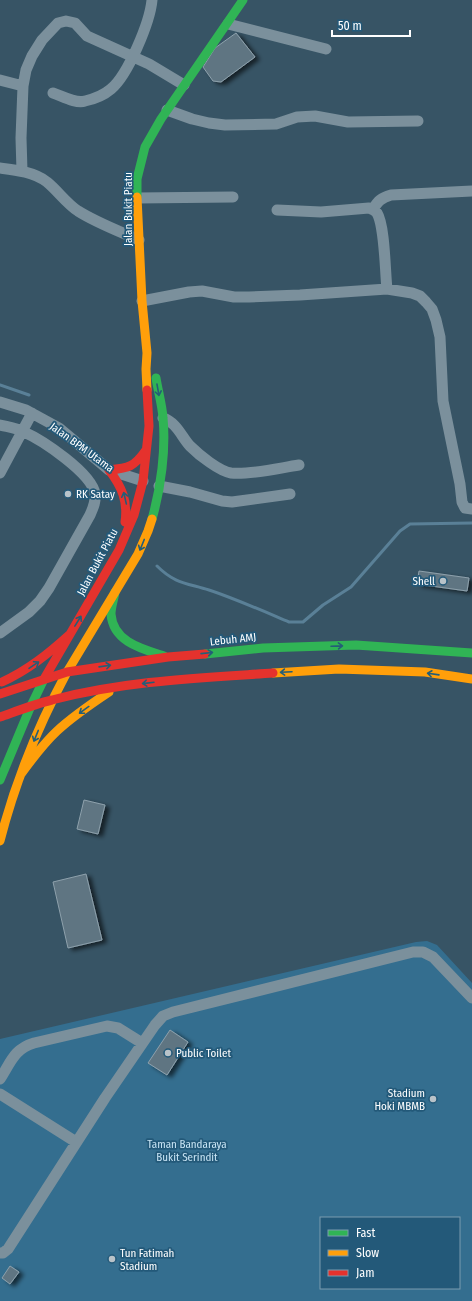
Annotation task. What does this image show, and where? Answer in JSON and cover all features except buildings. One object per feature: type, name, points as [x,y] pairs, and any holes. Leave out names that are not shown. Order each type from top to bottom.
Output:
[{"type":"main road","name":"Jalan Bukit Piatu","points":[[0,780],[30,708],[44,679],[119,550],[134,515],[143,481],[149,426],[146,369],[147,353],[142,301],[137,179],[145,147],[167,110],[228,24],[243,0]]},
{"type":"main road","name":"Jalan Bukit Piatu","points":[[21,774],[52,700],[66,672],[138,554],[148,531],[156,504],[159,486],[163,444],[163,418],[154,368],[147,353]]},
{"type":"main road","points":[[148,531],[150,503],[149,493],[143,481],[153,474],[163,444]]},
{"type":"main road","points":[[119,550],[126,517],[126,503],[123,490],[109,470],[129,468],[136,464],[147,450]]},
{"type":"main road","points":[[115,592],[111,613],[116,632],[122,639],[135,646],[168,657]]},
{"type":"main road","points":[[0,683],[38,663],[69,635]]},
{"type":"main road","name":"Lebuh AMJ","points":[[0,694],[66,672],[168,657],[263,648],[356,645],[472,653]]},
{"type":"main road","points":[[0,717],[52,700],[116,687],[181,679],[339,669],[425,672],[472,679]]},
{"type":"main road","points":[[0,841],[8,810],[21,774],[37,752],[57,731],[116,687]]},
{"type":"street","points":[[53,93],[67,99],[84,102],[111,89],[122,76],[146,27],[152,0]]},
{"type":"street","points":[[22,171],[21,138],[23,86],[26,70],[32,56],[42,40],[58,23],[66,21],[75,23],[87,36],[160,70],[184,85]]},
{"type":"street","points":[[228,24],[326,49]]},
{"type":"street","points":[[0,80],[23,86]]},
{"type":"street","points":[[167,110],[192,119],[225,125],[276,124],[297,117],[315,116],[348,122],[418,121]]},
{"type":"street","points":[[0,168],[22,171],[35,175],[46,181],[71,206],[80,212],[139,240]]},
{"type":"street","points":[[373,209],[378,201],[383,197],[391,195],[472,191]]},
{"type":"street","points":[[138,198],[233,197]]},
{"type":"street","points":[[277,210],[321,212],[369,208],[373,209],[377,214],[382,235],[387,289]]},
{"type":"street","points":[[142,301],[202,291],[249,297],[387,289],[412,293],[420,296],[432,309],[440,336],[443,401],[460,484],[462,502],[465,508],[472,509]]},
{"type":"street","name":"Jalan BPM Utama","points":[[0,402],[26,410],[60,428],[109,470],[143,481]]},
{"type":"street","points":[[0,473],[32,413]]},
{"type":"street","points":[[163,418],[169,420],[175,425],[188,443],[198,453],[221,470],[230,473],[243,473],[299,465]]},
{"type":"street","points":[[0,425],[23,431],[61,455],[85,476],[91,484],[95,494],[95,504],[90,515],[49,588],[40,601],[29,612],[0,633]]},
{"type":"street","points":[[159,486],[232,502],[290,494]]},
{"type":"street","points":[[0,1253],[4,1253],[8,1249],[76,1142],[142,1043],[155,1025],[164,1016],[173,1012],[413,952],[423,952],[433,957],[472,998]]},
{"type":"street","points":[[0,1079],[18,1050],[34,1043],[107,1026],[118,1028],[142,1043]]},
{"type":"street","points":[[0,1094],[76,1142]]},
{"type":"green space","name":"Taman Bandaraya Bukit Serindit","points":[[427,941],[437,945],[472,983],[472,1301],[0,1301],[0,1039],[416,942]]},
{"type":"waterway","points":[[0,385],[29,395]]},
{"type":"waterway","points":[[157,566],[176,580],[229,597],[289,622],[303,622],[323,605],[351,587],[400,531],[410,524],[472,523]]},
{"type":"traffic: fast","points":[[137,197],[137,179],[145,147],[161,119],[243,0]]},
{"type":"traffic: fast","points":[[152,519],[160,482],[164,442],[162,413],[156,378]]},
{"type":"traffic: fast","points":[[115,592],[111,614],[113,624],[117,631],[130,643],[164,656]]},
{"type":"traffic: fast","points":[[205,654],[263,648],[356,645],[472,653]]},
{"type":"traffic: fast","points":[[0,780],[30,708],[44,679]]},
{"type":"traffic: slow","points":[[137,197],[142,301],[147,353],[147,390]]},
{"type":"traffic: slow","points":[[67,672],[138,554],[152,519]]},
{"type":"traffic: slow","points":[[273,673],[339,669],[425,672],[472,679]]},
{"type":"traffic: slow","points":[[0,841],[13,797],[28,755],[46,713],[67,672]]},
{"type":"traffic: slow","points":[[21,774],[42,746],[57,731],[76,715],[109,692]]},
{"type":"traffic: jam","points":[[44,679],[119,550],[134,515],[143,481],[149,426],[147,390]]},
{"type":"traffic: jam","points":[[109,470],[130,466],[138,460],[146,450]]},
{"type":"traffic: jam","points":[[109,470],[121,488],[123,494],[126,507],[125,522]]},
{"type":"traffic: jam","points":[[2,682],[37,661],[69,635]]},
{"type":"traffic: jam","points":[[0,694],[67,672],[168,657],[205,654]]},
{"type":"traffic: jam","points":[[0,717],[46,702],[106,688],[162,681],[273,673]]},
{"type":"place","name":"RK Satay","points":[[68,494]]},
{"type":"place","name":"Shell","points":[[443,581]]},
{"type":"place","name":"Public Toilet","points":[[168,1053]]},
{"type":"place","name":"Stadium Hoki MBMB","points":[[433,1099]]},
{"type":"place","name":"Tun Fatimah Stadium","points":[[112,1259]]}]
